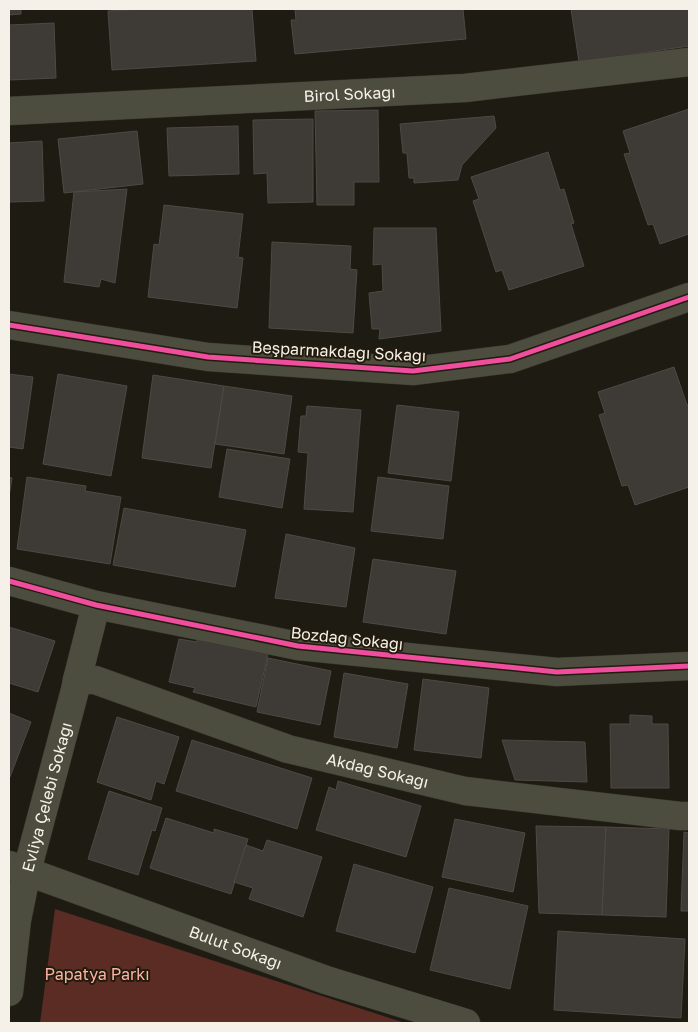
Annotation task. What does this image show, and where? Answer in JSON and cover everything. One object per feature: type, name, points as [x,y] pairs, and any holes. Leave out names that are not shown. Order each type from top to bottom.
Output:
[{"type":"street","name":"Birol Sokağı","points":[[9,111],[465,88],[689,62]]},
{"type":"street","name":"Beşparmakdağı Sokağı","points":[[9,325],[208,357],[413,371],[510,359],[689,297]]},
{"type":"street","name":"Bozdağ Sokağı","points":[[9,581],[96,605],[288,644],[317,648],[557,672],[689,666]]},
{"type":"street","name":"Evliya Çelebi Sokağı","points":[[9,992],[17,920],[18,868],[75,690],[96,605]]},
{"type":"street","name":"Akdağ Sokağı","points":[[77,680],[96,680],[288,749],[465,791],[689,816]]},
{"type":"street","name":"Bulut Sokağı","points":[[18,868],[326,980],[466,1023]]},
{"type":"green space","name":"Papatya Parkı","points":[[55,909],[405,1023],[40,1023]]},
{"type":"building","points":[[9,9],[21,9],[21,14],[9,15]]},
{"type":"building","points":[[252,9],[256,61],[112,70],[108,11]]},
{"type":"building","points":[[295,9],[463,9],[466,39],[295,54],[291,20],[296,20]]},
{"type":"building","points":[[571,9],[689,9],[689,46],[579,62]]},
{"type":"building","points":[[54,23],[56,78],[9,80],[9,25]]},
{"type":"building","points":[[689,109],[689,234],[660,244],[653,224],[648,225],[624,154],[630,153],[623,131]]},
{"type":"building","points":[[378,110],[379,182],[354,182],[354,205],[317,205],[315,111]]},
{"type":"building","points":[[494,116],[496,128],[462,165],[458,180],[414,183],[414,178],[409,178],[407,153],[403,153],[400,124]]},
{"type":"building","points":[[313,119],[313,202],[268,203],[267,173],[254,174],[253,120]]},
{"type":"building","points":[[238,126],[239,174],[169,176],[167,128]]},
{"type":"building","points":[[137,131],[143,184],[64,193],[58,139]]},
{"type":"building","points":[[42,141],[44,201],[9,202],[9,143]]},
{"type":"building","points":[[548,152],[560,190],[564,189],[574,223],[571,224],[584,266],[509,290],[502,270],[496,272],[473,201],[479,199],[471,177]]},
{"type":"building","points":[[127,189],[115,283],[101,279],[99,287],[64,282],[74,192]]},
{"type":"building","points":[[164,205],[243,214],[238,257],[243,258],[237,308],[148,297],[154,244],[159,245]]},
{"type":"building","points":[[374,228],[436,228],[441,331],[379,339],[380,329],[372,329],[369,293],[383,291],[382,264],[373,265]]},
{"type":"building","points":[[272,242],[351,246],[350,269],[357,270],[353,333],[269,328]]},
{"type":"building","points":[[674,367],[687,405],[689,404],[689,487],[635,505],[628,485],[622,486],[599,415],[605,413],[598,392]]},
{"type":"building","points":[[9,374],[33,377],[23,449],[9,447]]},
{"type":"building","points":[[58,374],[127,386],[111,476],[43,464]]},
{"type":"building","points":[[153,375],[224,386],[211,468],[142,458]]},
{"type":"building","points":[[224,386],[292,396],[284,454],[215,444]]},
{"type":"building","points":[[397,405],[459,412],[451,481],[388,473]]},
{"type":"building","points":[[307,406],[361,410],[353,512],[304,509],[308,453],[298,452],[301,416],[306,416]]},
{"type":"building","points":[[227,449],[290,459],[282,508],[219,497]]},
{"type":"building","points":[[9,477],[12,478],[9,497]]},
{"type":"building","points":[[27,477],[86,486],[85,491],[121,497],[110,564],[17,549]]},
{"type":"building","points":[[378,477],[449,486],[443,539],[371,531]]},
{"type":"building","points":[[124,508],[246,530],[235,587],[113,565]]},
{"type":"building","points":[[286,534],[355,548],[346,607],[275,598]]},
{"type":"building","points":[[373,559],[456,571],[446,634],[363,622]]},
{"type":"building","points":[[9,627],[55,641],[38,692],[9,683]]},
{"type":"building","points":[[197,638],[268,654],[256,707],[193,692],[195,688],[169,682],[179,639],[197,642]]},
{"type":"building","points":[[268,658],[331,671],[320,725],[257,712]]},
{"type":"building","points":[[344,673],[408,684],[397,748],[334,737]]},
{"type":"building","points":[[423,679],[489,688],[481,758],[414,750]]},
{"type":"building","points":[[9,713],[31,722],[10,777],[9,776]]},
{"type":"building","points":[[630,715],[652,716],[652,724],[668,724],[669,788],[611,788],[610,724],[630,724]]},
{"type":"building","points":[[117,717],[179,737],[164,784],[156,781],[151,800],[97,782]]},
{"type":"building","points":[[192,740],[312,778],[297,829],[176,791]]},
{"type":"building","points":[[502,740],[585,742],[587,782],[515,780]]},
{"type":"building","points":[[338,781],[421,806],[406,857],[316,830],[329,787],[336,790]]},
{"type":"building","points":[[109,791],[162,808],[155,831],[152,830],[138,875],[88,859]]},
{"type":"building","points":[[166,818],[214,833],[214,829],[248,839],[231,894],[150,868]]},
{"type":"building","points":[[455,819],[525,833],[513,892],[442,877]]},
{"type":"building","points":[[536,826],[606,827],[602,915],[539,913]]},
{"type":"building","points":[[606,827],[669,829],[666,917],[602,915]]},
{"type":"building","points":[[684,832],[689,833],[689,911],[681,911]]},
{"type":"building","points":[[267,840],[322,857],[303,917],[249,899],[253,888],[234,882],[246,845],[263,851]]},
{"type":"building","points":[[354,864],[433,887],[415,953],[336,931]]},
{"type":"building","points":[[449,888],[528,906],[510,989],[430,970]]},
{"type":"building","points":[[558,931],[685,939],[681,1018],[554,1010]]},
{"type":"cycle path","points":[[9,325],[208,357],[413,371],[510,359],[689,297]]},
{"type":"cycle path","points":[[9,581],[96,605],[298,646],[557,672],[689,666]]}]
